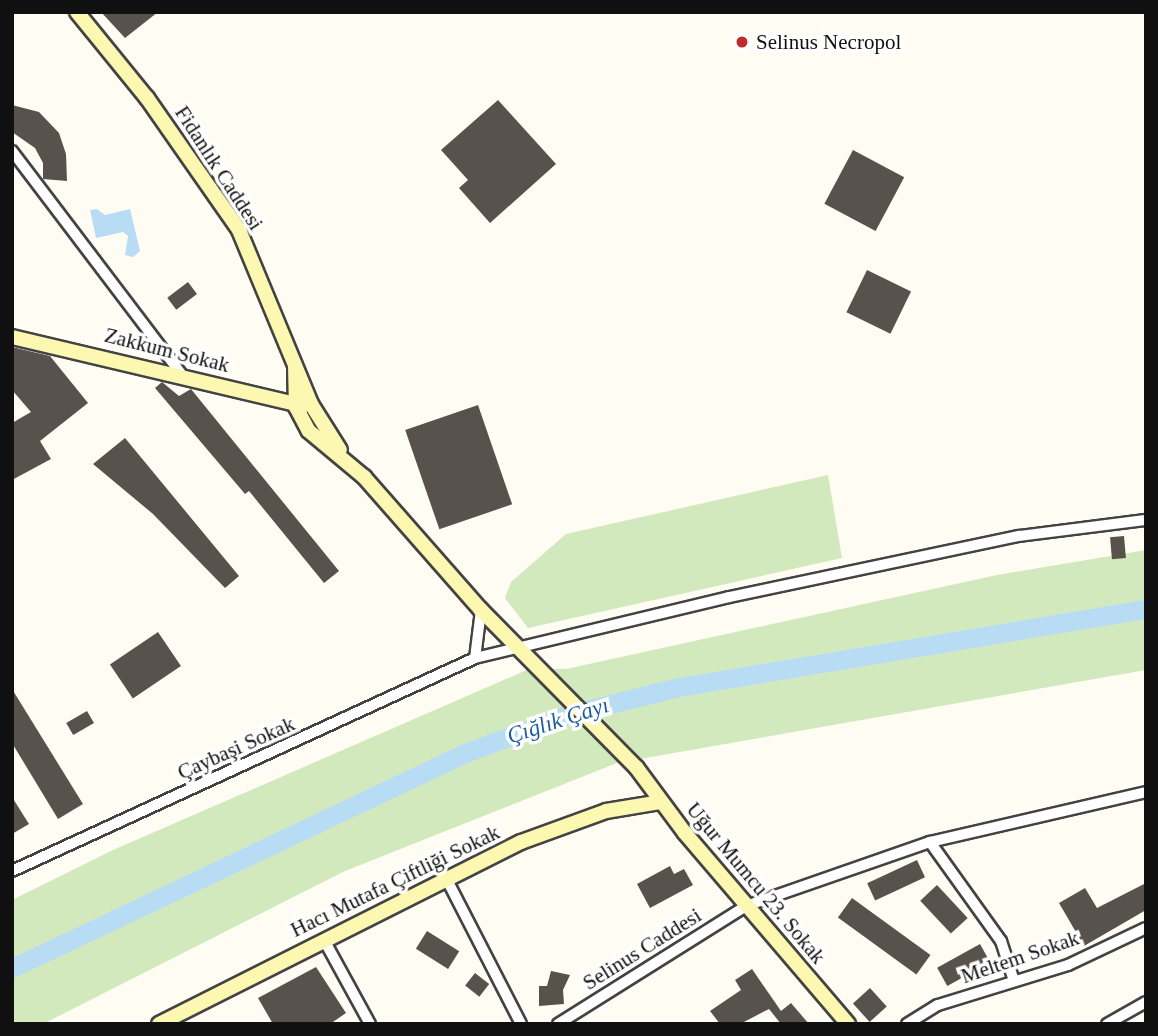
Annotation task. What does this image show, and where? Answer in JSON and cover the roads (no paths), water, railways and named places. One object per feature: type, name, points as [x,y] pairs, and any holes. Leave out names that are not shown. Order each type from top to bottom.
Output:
[{"type":"street","name":"Fidanlık Caddesi","points":[[77,12],[147,97],[239,230],[295,366],[304,406]]},
{"type":"street","points":[[12,151],[181,374]]},
{"type":"street","name":"Zakkum Sokak","points":[[12,337],[181,374],[304,406]]},
{"type":"street","points":[[304,406],[309,431],[346,460],[481,610],[522,649]]},
{"type":"street","name":"Çaybaşi Sokak","points":[[12,871],[475,658],[522,649],[729,597],[1019,536],[1146,520]]},
{"type":"street","points":[[475,658],[481,610]]},
{"type":"street","name":"Uğur Mumcu 23. Sokak","points":[[522,649],[636,767],[661,802],[746,906],[848,1024]]},
{"type":"street","name":"Selinus Caddesi","points":[[558,1024],[746,906],[930,842],[1146,792]]},
{"type":"street","name":"Hacı Mutafa Çiftliği Sokak","points":[[159,1024],[445,876],[521,842],[606,811],[661,802]]},
{"type":"street","points":[[930,842],[1002,941],[1013,979]]},
{"type":"street","points":[[445,876],[521,1024]]},
{"type":"street","name":"Meltem Sokak","points":[[907,1024],[938,1005],[1013,979],[1068,965],[1146,928]]},
{"type":"street","points":[[324,940],[370,1024]]},
{"type":"street","points":[[1107,1024],[1146,1002]]},
{"type":"water","points":[[97,209],[105,215],[130,209],[140,251],[133,257],[125,255],[128,236],[123,232],[96,238],[90,210]]},
{"type":"waterway","name":"Çığlık Çayı","points":[[12,968],[465,753],[570,714],[679,687],[1146,609]]},
{"type":"place","name":"Selinus Necropol","points":[[742,42]]}]
